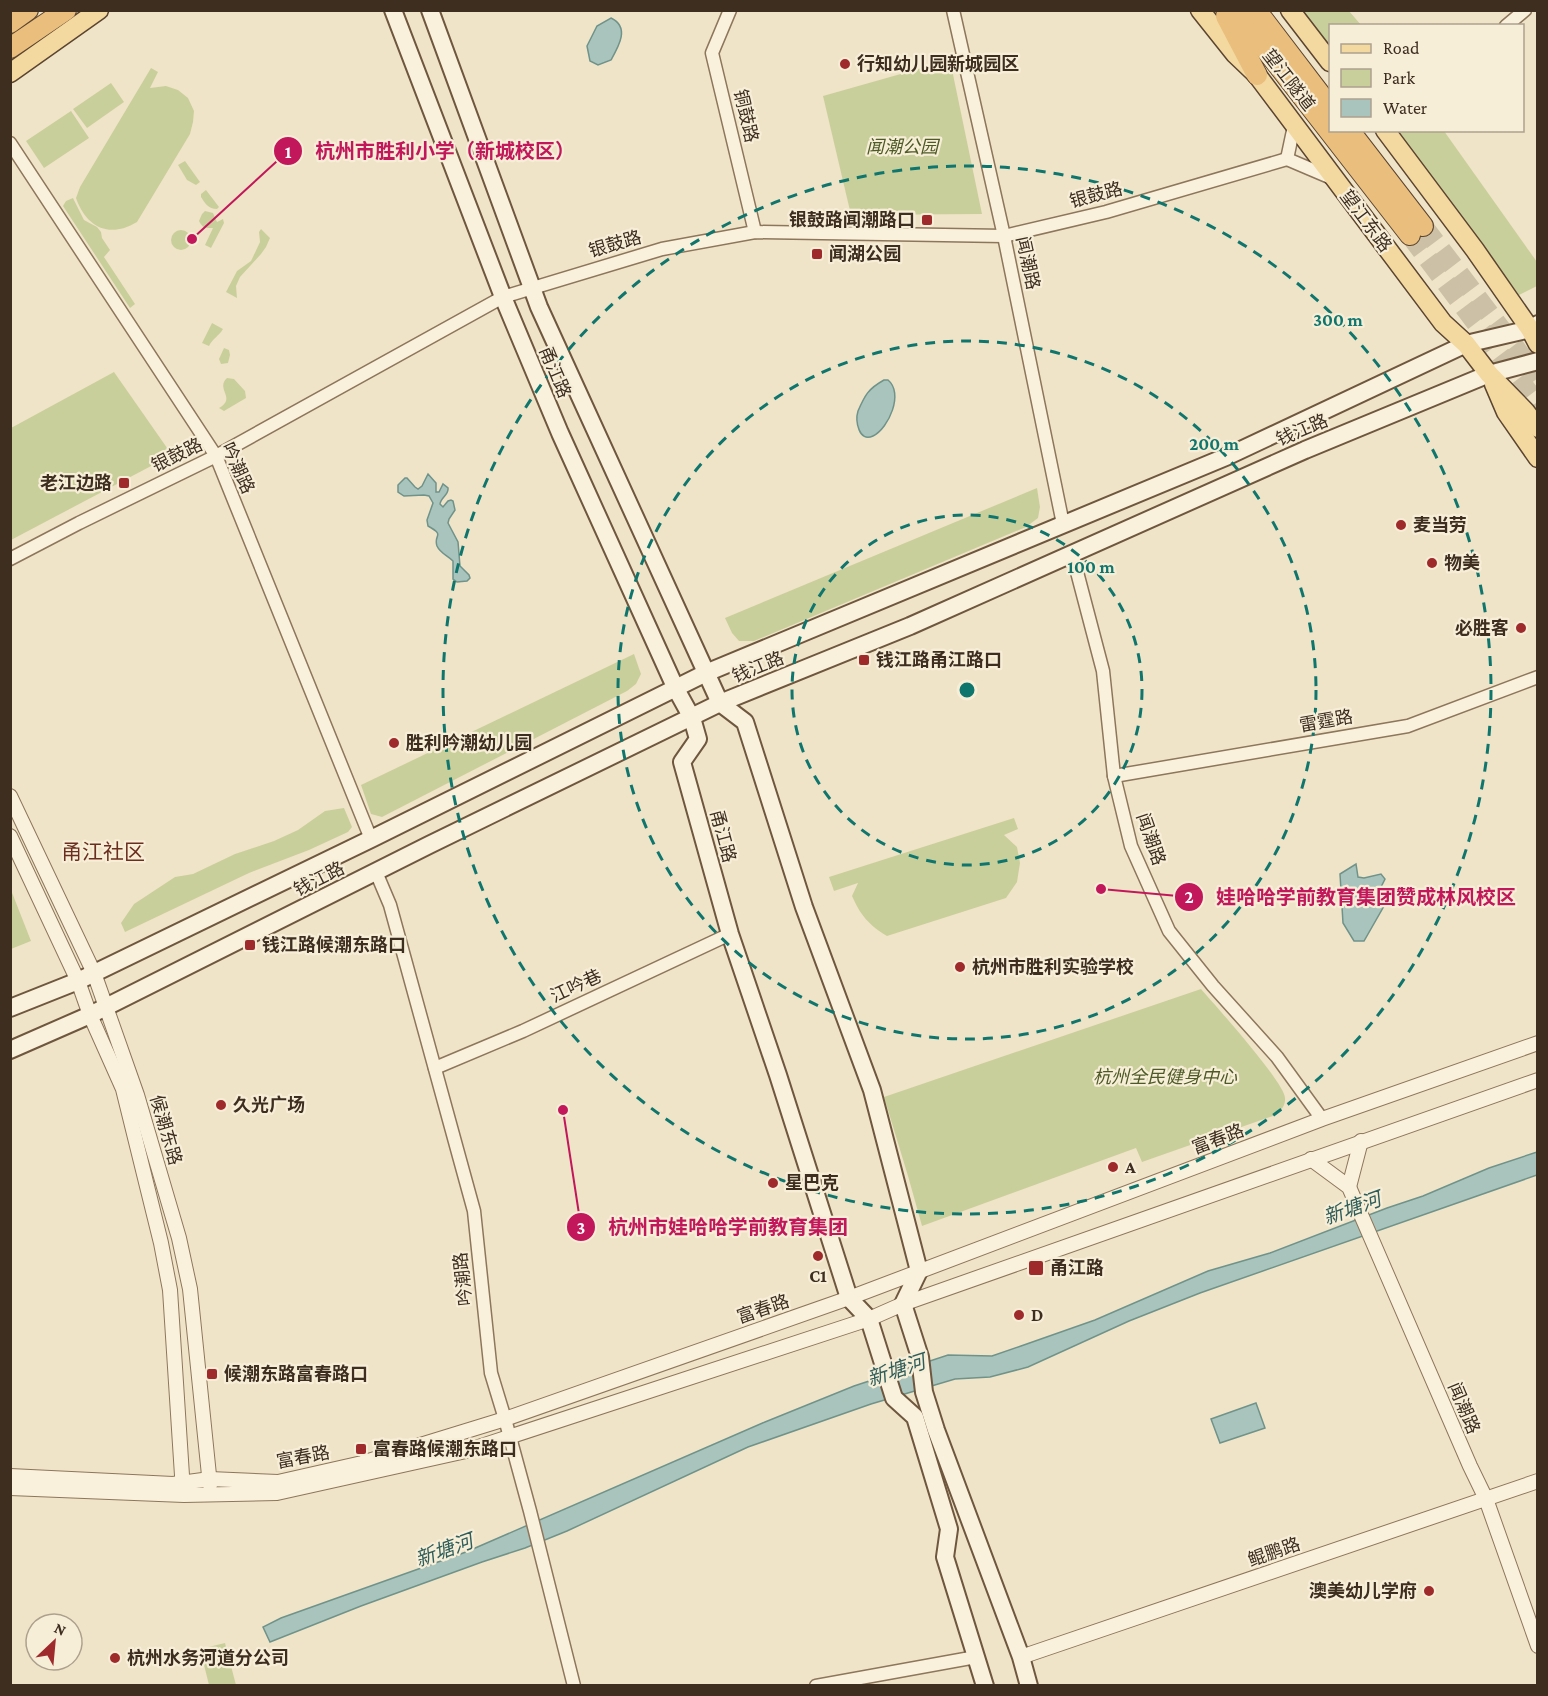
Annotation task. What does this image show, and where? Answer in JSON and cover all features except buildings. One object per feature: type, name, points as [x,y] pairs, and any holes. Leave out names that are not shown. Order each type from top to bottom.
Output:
[{"type":"highway","points":[[10,23],[28,10]]},
{"type":"highway","points":[[10,48],[66,10]]},
{"type":"highway","points":[[1223,10],[1257,75]]},
{"type":"highway","name":"望江隧道","points":[[1233,10],[1329,126]]},
{"type":"highway","name":"望江隧道","points":[[1256,10],[1329,106]]},
{"type":"highway","name":"望江隧道","points":[[1334,132],[1416,231],[1350,132]]},
{"type":"main road","points":[[10,73],[99,10]]},
{"type":"main road","name":"甬江路","points":[[393,10],[503,297],[560,433],[676,689],[692,718],[698,739],[682,762],[730,934],[778,1075],[849,1298],[869,1319],[894,1398],[915,1417],[949,1529],[945,1557],[985,1686]]},
{"type":"main road","name":"甬江路","points":[[430,10],[543,318],[720,703],[745,722],[804,907],[872,1090],[919,1271]]},
{"type":"main road","name":"望江东路","points":[[1200,10],[1235,54],[1257,75],[1443,323],[1466,344],[1489,374],[1538,428]]},
{"type":"main road","points":[[1290,10],[1329,61]]},
{"type":"main road","points":[[1386,132],[1535,332]]},
{"type":"main road","name":"钱江路","points":[[10,1008],[78,981],[371,840],[706,673],[1228,456],[1466,344],[1535,332]]},
{"type":"main road","name":"钱江路","points":[[10,1050],[90,1014],[720,703],[910,626],[1305,450],[1489,374],[1538,361]]},
{"type":"main road","points":[[1489,374],[1506,412],[1538,458]]},
{"type":"main road","points":[[919,1271],[903,1304],[920,1357],[924,1392],[1021,1657],[1029,1686]]},
{"type":"street","name":"铜鼓路","points":[[730,10],[712,53],[755,232]]},
{"type":"street","name":"闻潮路","points":[[953,10],[1004,236],[1063,524]]},
{"type":"street","points":[[1508,24],[1525,10]]},
{"type":"street","points":[[1294,126],[1287,159],[1335,179]]},
{"type":"street","name":"吟潮路","points":[[10,143],[216,456],[371,840]]},
{"type":"street","name":"银鼓路","points":[[10,559],[216,456],[503,297],[531,287],[662,249],[755,232],[1004,236],[1106,212],[1287,159]]},
{"type":"street","name":"闻潮路","points":[[1072,553],[1103,671],[1114,776],[1131,846],[1169,931],[1213,986],[1277,1057],[1322,1119]]},
{"type":"street","name":"雷霆路","points":[[1114,776],[1408,726],[1538,677]]},
{"type":"street","name":"候潮东路","points":[[10,796],[93,973],[106,1006],[137,1095],[179,1238],[190,1289],[210,1479],[209,1494]]},
{"type":"street","name":"候潮东路","points":[[10,836],[78,981],[123,1089],[161,1243],[170,1290],[183,1489]]},
{"type":"street","name":"吟潮路","points":[[376,872],[390,905],[474,1211],[491,1373],[530,1511],[574,1686]]},
{"type":"street","name":"江吟巷","points":[[435,1068],[523,1031],[730,934]]},
{"type":"street","name":"富春路","points":[[10,1488],[183,1489],[210,1479],[278,1482],[362,1463],[505,1419],[849,1298],[1322,1119],[1538,1043]]},
{"type":"street","name":"富春路","points":[[10,1476],[122,1482],[209,1494],[277,1493],[466,1451],[869,1319],[903,1304],[1538,1080]]},
{"type":"street","points":[[1311,1159],[1349,1186],[1361,1142]]},
{"type":"street","name":"闻潮路","points":[[1349,1186],[1486,1499],[1538,1646]]},
{"type":"street","name":"鲲鹏路","points":[[1021,1657],[1538,1481]]},
{"type":"street","points":[[816,1686],[976,1657]]},
{"type":"green space","points":[[1300,11],[1349,11],[1360,24],[1329,24],[1329,48]]},
{"type":"green space","name":"闻潮公园","points":[[950,60],[982,214],[851,215],[823,96]]},
{"type":"green space","points":[[151,68],[158,72],[150,88],[166,86],[178,90],[188,98],[194,111],[190,134],[137,222],[117,230],[108,230],[92,223],[80,208],[76,198],[80,187]]},
{"type":"green space","points":[[111,83],[124,102],[87,128],[73,109]]},
{"type":"green space","points":[[71,111],[89,138],[44,168],[26,141]]},
{"type":"green space","points":[[1397,132],[1445,132],[1537,262],[1537,286],[1519,295]]},
{"type":"green space","points":[[185,161],[200,182],[196,185],[187,180],[178,165]]},
{"type":"green space","points":[[206,190],[219,207],[217,209],[209,207],[201,197]]},
{"type":"green space","points":[[73,198],[84,220],[101,232],[110,250],[104,257],[135,304],[130,308],[63,206],[66,201]]},
{"type":"green space","points":[[205,211],[213,213],[217,222],[223,219],[224,223],[211,248],[205,245],[213,228],[205,228],[199,221]]},
{"type":"green space","points":[[261,229],[270,238],[261,254],[240,277],[236,286],[237,298],[226,292],[237,271],[251,261],[260,242]]},
{"type":"green space","points":[[181,230],[188,233],[191,240],[188,247],[181,250],[174,247],[171,240],[174,233]]},
{"type":"green space","points":[[212,323],[223,329],[209,346],[202,343]]},
{"type":"green space","points":[[224,348],[229,350],[230,355],[228,363],[221,364],[219,359]]},
{"type":"green space","points":[[114,372],[172,455],[11,540],[11,428]]},
{"type":"green space","points":[[227,378],[234,379],[245,391],[246,398],[224,411],[219,408],[226,401],[223,386]]},
{"type":"green space","points":[[1037,488],[1040,507],[1038,518],[1026,527],[754,641],[739,641],[732,633],[725,618]]},
{"type":"green space","points":[[634,654],[641,674],[636,684],[627,691],[382,817],[371,814],[361,785]]},
{"type":"green space","points":[[344,808],[352,827],[348,832],[249,873],[125,932],[121,923],[134,904],[175,877],[193,874],[235,854],[274,841],[298,830],[325,811]]},
{"type":"green space","points":[[1014,818],[1018,829],[1004,835],[1017,847],[1020,863],[1017,882],[1006,898],[887,936],[862,915],[855,903],[852,896],[858,883],[834,891],[829,877]]},
{"type":"green space","points":[[11,890],[31,941],[10,949]]},
{"type":"green space","name":"杭州全民健身中心","points":[[1201,989],[1274,1077],[1285,1098],[1283,1107],[1278,1113],[1142,1162],[1136,1148],[922,1226],[884,1097]]},
{"type":"green space","points":[[225,1643],[236,1685],[209,1685],[200,1649]]},
{"type":"water","points":[[611,18],[620,26],[620,43],[611,60],[598,65],[590,61],[587,46],[597,26]]},
{"type":"water","points":[[884,380],[888,380],[895,393],[892,410],[879,432],[873,436],[864,436],[859,430],[858,411],[868,393]]},
{"type":"water","points":[[428,474],[436,483],[436,492],[439,492],[443,484],[448,488],[440,504],[443,507],[448,501],[453,501],[455,510],[448,523],[458,542],[460,566],[470,578],[467,581],[457,582],[453,579],[453,561],[438,548],[436,542],[438,534],[428,526],[427,520],[433,503],[429,496],[404,496],[398,492],[398,485],[405,478],[418,489]]},
{"type":"water","points":[[1356,864],[1358,877],[1381,874],[1385,879],[1378,893],[1388,899],[1364,941],[1354,941],[1343,923],[1340,874]]},
{"type":"water","points":[[1537,1152],[1537,1175],[1200,1293],[1129,1321],[1028,1367],[990,1377],[955,1379],[871,1404],[748,1447],[567,1531],[361,1606],[270,1642],[263,1627],[281,1618],[466,1552],[765,1422],[854,1386],[948,1355],[992,1356],[1095,1320],[1208,1271],[1270,1253],[1423,1196],[1489,1168]]},
{"type":"water","points":[[1256,1403],[1265,1428],[1220,1443],[1211,1419]]},
{"type":"tunnel","points":[[1423,226],[1538,378]]},
{"type":"tunnel","points":[[1410,235],[1538,405]]},
{"type":"place","name":"行知幼儿园新城园区","points":[[845,64]]},
{"type":"place","name":"银鼓路闻潮路口","points":[[927,220]]},
{"type":"place","name":"杭州市胜利小学（新城校区）","points":[[192,239]]},
{"type":"place","name":"闻湖公园","points":[[817,254]]},
{"type":"place","name":"老江边路","points":[[124,483]]},
{"type":"place","name":"麦当劳","points":[[1401,525]]},
{"type":"place","name":"物美","points":[[1432,563]]},
{"type":"place","name":"必胜客","points":[[1521,628]]},
{"type":"place","name":"钱江路甬江路口","points":[[864,660]]},
{"type":"place","name":"胜利吟潮幼儿园","points":[[394,743]]},
{"type":"place","name":"娃哈哈学前教育集团赞成林风校区","points":[[1101,889]]},
{"type":"place","name":"钱江路候潮东路口","points":[[250,945]]},
{"type":"place","name":"杭州市胜利实验学校","points":[[960,967]]},
{"type":"place","name":"久光广场","points":[[221,1105]]},
{"type":"place","name":"杭州市娃哈哈学前教育集团","points":[[563,1110]]},
{"type":"place","name":"A","points":[[1113,1167]]},
{"type":"place","name":"星巴克","points":[[773,1183]]},
{"type":"place","name":"C1","points":[[818,1256]]},
{"type":"place","name":"甬江路","points":[[1036,1268]]},
{"type":"place","name":"D","points":[[1019,1315]]},
{"type":"place","name":"候潮东路富春路口","points":[[212,1374]]},
{"type":"place","name":"富春路候潮东路口","points":[[361,1449]]},
{"type":"place","name":"澳美幼儿学府","points":[[1429,1591]]},
{"type":"place","name":"杭州水务河道分公司","points":[[115,1658]]},
{"type":"district","name":"甬江社区","points":[[103,852]]},
{"type":"water label","name":"新塘河","points":[[1352,1208]]},
{"type":"water label","name":"新塘河","points":[[896,1370]]},
{"type":"water label","name":"新塘河","points":[[444,1550]]}]
